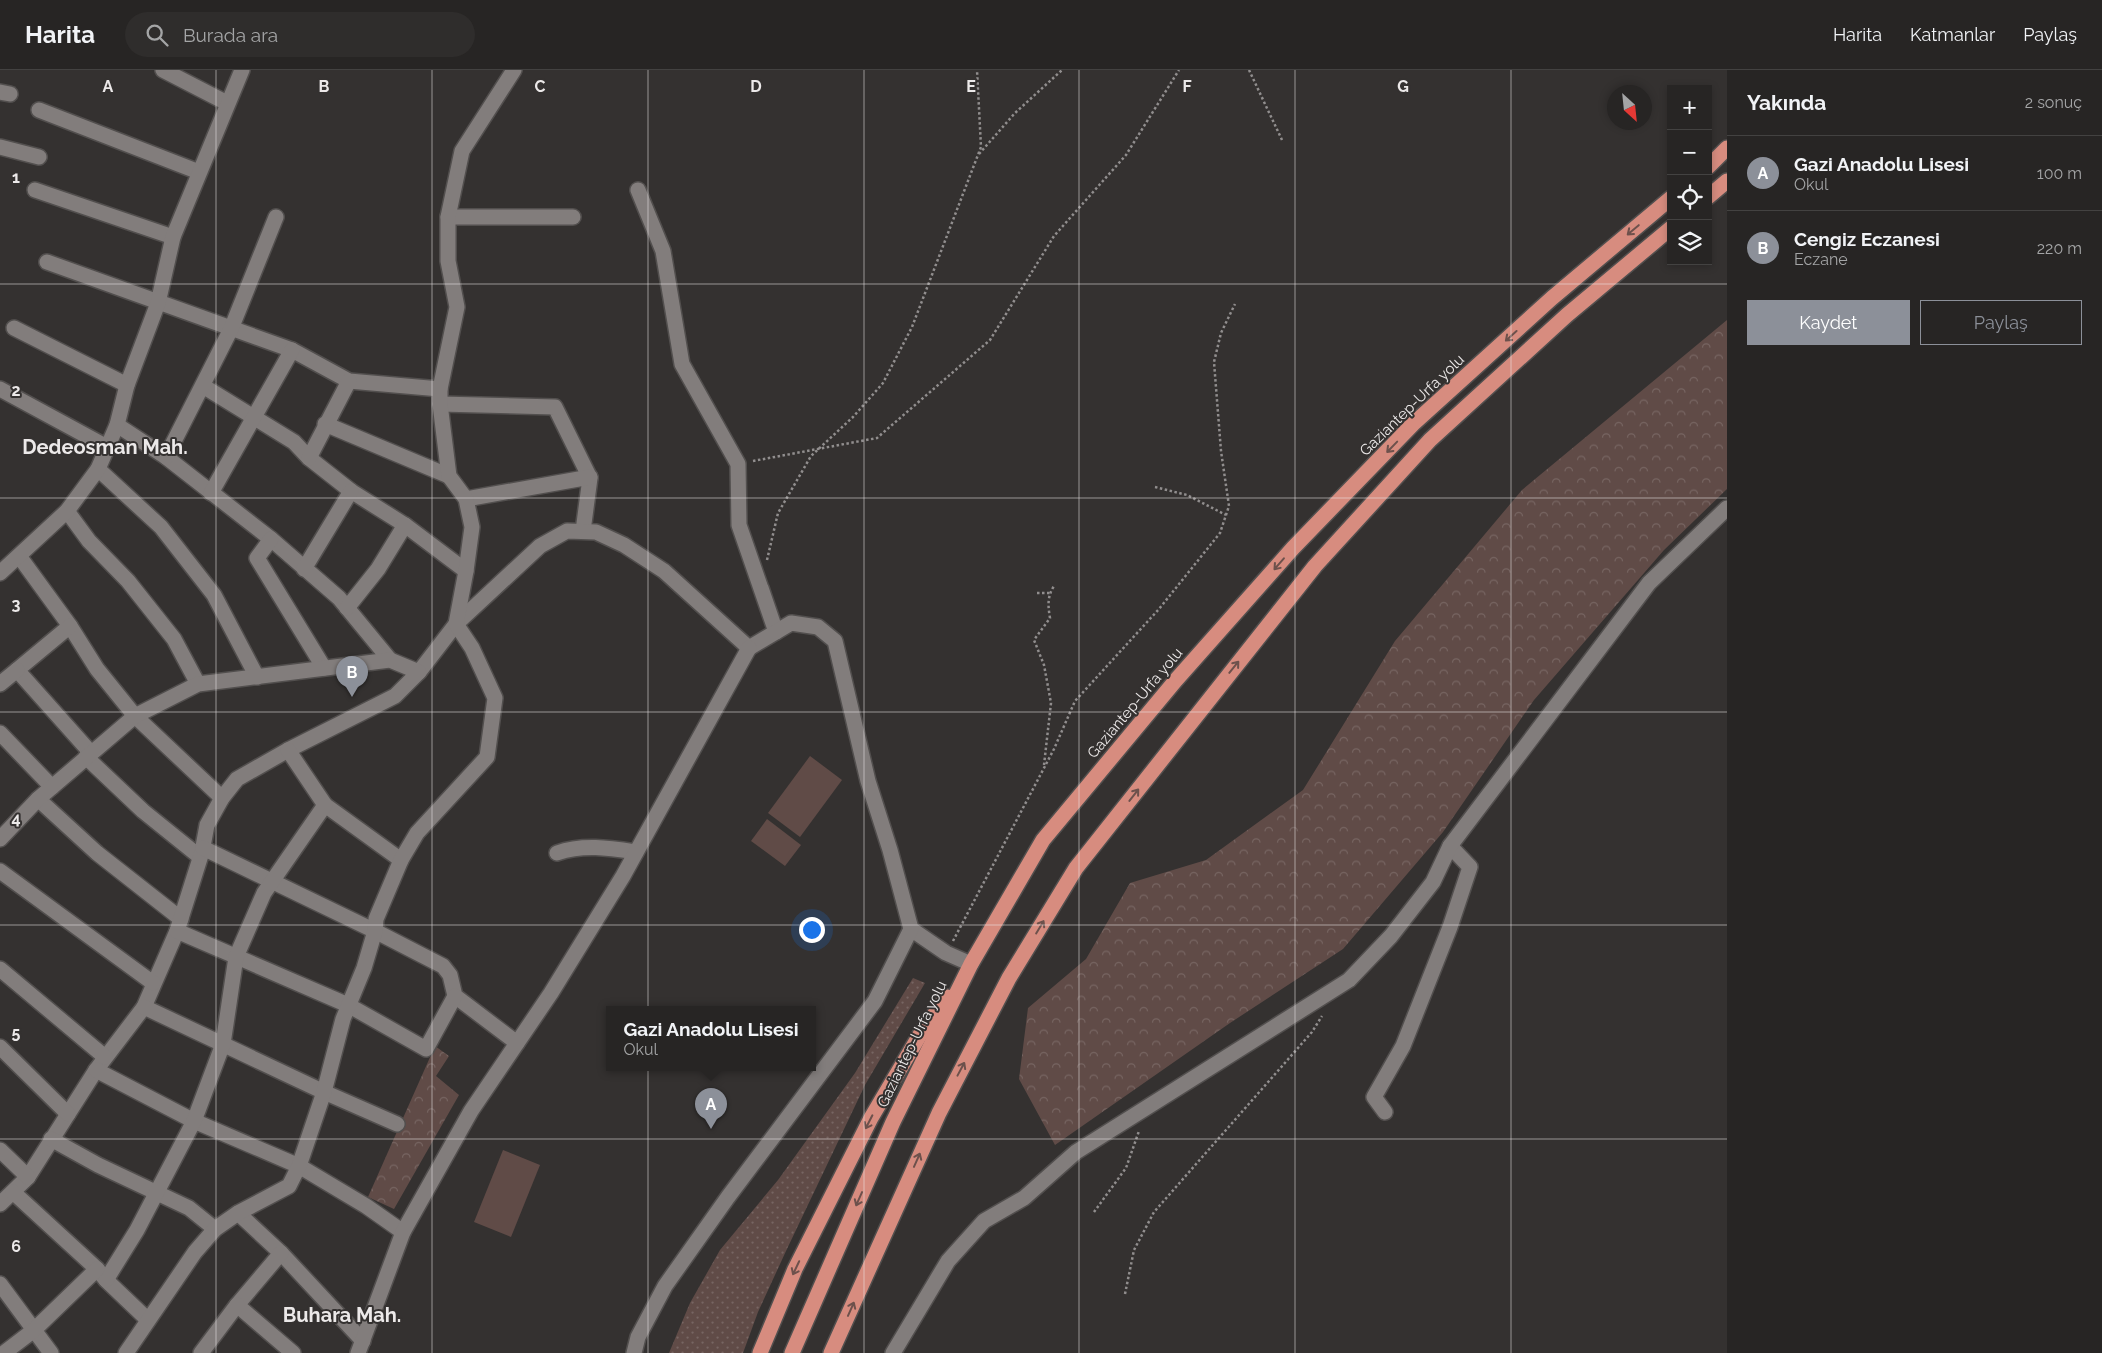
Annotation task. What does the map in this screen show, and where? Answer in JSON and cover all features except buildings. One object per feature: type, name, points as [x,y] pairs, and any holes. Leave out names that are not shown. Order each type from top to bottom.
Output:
[{"type":"highway","points":[[1712,162],[1727,148]]},
{"type":"highway","points":[[1712,194],[1727,181]]},
{"type":"highway","name":"Gaziantep-Urfa yolu","points":[[792,1353],[893,1122],[971,964],[1043,840],[1176,680],[1293,548],[1413,424],[1552,298],[1667,201]]},
{"type":"highway","points":[[831,1353],[939,1113],[1009,978],[1076,868],[1315,566],[1430,440],[1567,315],[1667,231]]},
{"type":"highway","points":[[760,1353],[795,1269],[871,1118],[921,1033],[971,964]]},
{"type":"street","points":[[163,70],[227,103]]},
{"type":"street","points":[[0,573],[67,511],[98,469],[117,425],[127,385],[158,303],[173,237],[242,70]]},
{"type":"street","points":[[126,1353],[194,1252],[215,1229],[238,1213],[288,1186],[299,1166],[324,1092],[343,1019],[364,968],[375,931],[376,919],[400,860],[418,833],[487,757],[495,698],[472,648],[456,624],[472,527],[466,499],[450,476],[440,397],[457,307],[448,261],[448,217],[462,151],[514,70]]},
{"type":"street","points":[[39,110],[199,172]]},
{"type":"street","points":[[0,148],[39,157]]},
{"type":"street","points":[[35,190],[173,237]]},
{"type":"street","points":[[638,190],[663,251],[682,364],[738,464],[739,525],[776,632]]},
{"type":"street","points":[[448,217],[573,217]]},
{"type":"street","points":[[166,457],[231,329],[276,218]]},
{"type":"street","points":[[47,262],[292,350],[349,381],[440,397],[555,408],[590,478],[583,531]]},
{"type":"street","points":[[14,328],[127,385]]},
{"type":"street","points":[[211,493],[292,350]]},
{"type":"street","points":[[308,458],[349,381]]},
{"type":"street","points":[[203,386],[294,442],[308,458],[352,491],[406,525],[466,571]]},
{"type":"street","points":[[0,389],[107,447]]},
{"type":"street","points":[[325,424],[450,476]]},
{"type":"street","points":[[117,425],[166,457],[271,539],[339,598],[390,660],[418,672]]},
{"type":"street","points":[[98,469],[161,527],[214,595],[257,677]]},
{"type":"street","points":[[466,499],[590,478]]},
{"type":"street","points":[[304,569],[352,491]]},
{"type":"street","points":[[894,1353],[948,1261],[984,1221],[1024,1198],[1076,1152],[1349,980],[1391,936],[1433,882],[1450,846],[1649,584],[1727,508]]},
{"type":"street","points":[[67,511],[89,541],[128,581],[174,639],[198,684]]},
{"type":"street","points":[[347,608],[378,569],[406,525]]},
{"type":"street","points":[[0,1204],[28,1177],[96,1070],[144,1007],[179,925],[202,852],[207,825],[222,798],[237,779],[288,750],[395,696],[418,672],[456,624],[540,546],[567,531],[596,532],[617,542],[664,571],[749,648]]},
{"type":"street","points":[[271,539],[257,558],[324,668]]},
{"type":"street","points":[[0,552],[16,559],[70,626],[97,669],[135,716],[222,798]]},
{"type":"street","points":[[761,588],[776,632]]},
{"type":"street","points":[[238,1213],[281,1253],[361,1347],[403,1232],[471,1111],[551,992],[636,852],[749,648],[791,623],[818,626],[835,642],[868,781],[890,850],[911,929],[946,953],[971,964]]},
{"type":"street","points":[[0,684],[70,626]]},
{"type":"street","points":[[0,839],[38,799],[135,716],[198,684],[390,660]]},
{"type":"street","points":[[17,670],[89,755],[143,811],[202,852],[375,931],[443,966],[450,975],[455,996],[517,1042]]},
{"type":"street","points":[[0,733],[52,787]]},
{"type":"street","points":[[288,750],[325,805],[400,860]]},
{"type":"street","points":[[38,799],[179,925],[236,957],[348,1005],[426,1050],[455,996]]},
{"type":"street","points":[[4,1353],[101,1275],[137,1230],[194,1121],[223,1044],[236,957],[270,882],[325,805]]},
{"type":"street","points":[[1385,1112],[1374,1097],[1403,1046],[1450,927],[1470,867],[1450,846]]},
{"type":"street","points":[[557,853],[570,848],[604,847],[636,852]]},
{"type":"street","points":[[0,871],[153,983]]},
{"type":"street","points":[[634,1353],[638,1337],[665,1286],[728,1197],[876,1001],[911,929]]},
{"type":"street","points":[[0,969],[105,1057]]},
{"type":"street","points":[[144,1007],[324,1092],[397,1124]]},
{"type":"street","points":[[0,1047],[68,1114]]},
{"type":"street","points":[[96,1070],[194,1121],[299,1166],[366,1206],[403,1232]]},
{"type":"street","points":[[52,1139],[98,1165],[189,1208],[215,1229]]},
{"type":"street","points":[[0,1150],[28,1177]]},
{"type":"street","points":[[13,1192],[148,1320]]},
{"type":"street","points":[[201,1353],[237,1305],[281,1253]]},
{"type":"street","points":[[0,1284],[51,1353]]},
{"type":"street","points":[[237,1305],[293,1353]]},
{"type":"path","points":[[768,560],[778,513],[811,456],[853,417],[883,383],[912,327],[981,147],[977,70]]},
{"type":"path","points":[[977,157],[1015,113],[1062,70]]},
{"type":"path","points":[[738,464],[877,438],[990,340],[1054,236],[1126,155],[1179,70]]},
{"type":"path","points":[[1250,70],[1282,140]]},
{"type":"path","points":[[946,953],[1054,749],[1075,701],[1159,608],[1220,533],[1229,506],[1221,451],[1214,362],[1221,333],[1235,304]]},
{"type":"path","points":[[1155,487],[1187,495],[1226,515]]},
{"type":"path","points":[[1044,767],[1051,703],[1044,664],[1034,640],[1050,618],[1048,605],[1050,593],[1054,586]]},
{"type":"path","points":[[1037,592],[1050,593]]},
{"type":"path","points":[[1125,1294],[1134,1250],[1154,1212],[1312,1032],[1326,1008]]},
{"type":"path","points":[[1094,1212],[1126,1168],[1148,1106]]},
{"type":"green space","points":[[1727,320],[1727,489],[1664,550],[1534,700],[1443,832],[1343,949],[1230,1023],[1055,1145],[1019,1079],[1028,1008],[1086,959],[1130,883],[1206,860],[1303,790],[1395,641],[1522,490]]},
{"type":"green space","points":[[810,756],[842,780],[800,837],[768,813]]},
{"type":"green space","points":[[767,819],[801,845],[785,866],[751,841]]},
{"type":"green space","points":[[913,978],[925,983],[865,1085],[758,1312],[743,1353],[669,1353],[690,1303],[720,1250],[778,1180],[855,1073]]},
{"type":"green space","points":[[435,1046],[449,1056],[436,1076],[459,1095],[394,1209],[368,1197]]},
{"type":"green space","points":[[503,1150],[540,1165],[511,1237],[474,1222]]},
{"type":"place","name":"Cengiz Eczanesi","points":[[352,697]]},
{"type":"place","name":"Gazi Anadolu Lisesi","points":[[711,1129]]},
{"type":"district","name":"Dedeosman Mah.","points":[[105,447]]},
{"type":"district","name":"Buhara Mah.","points":[[342,1315]]}]
